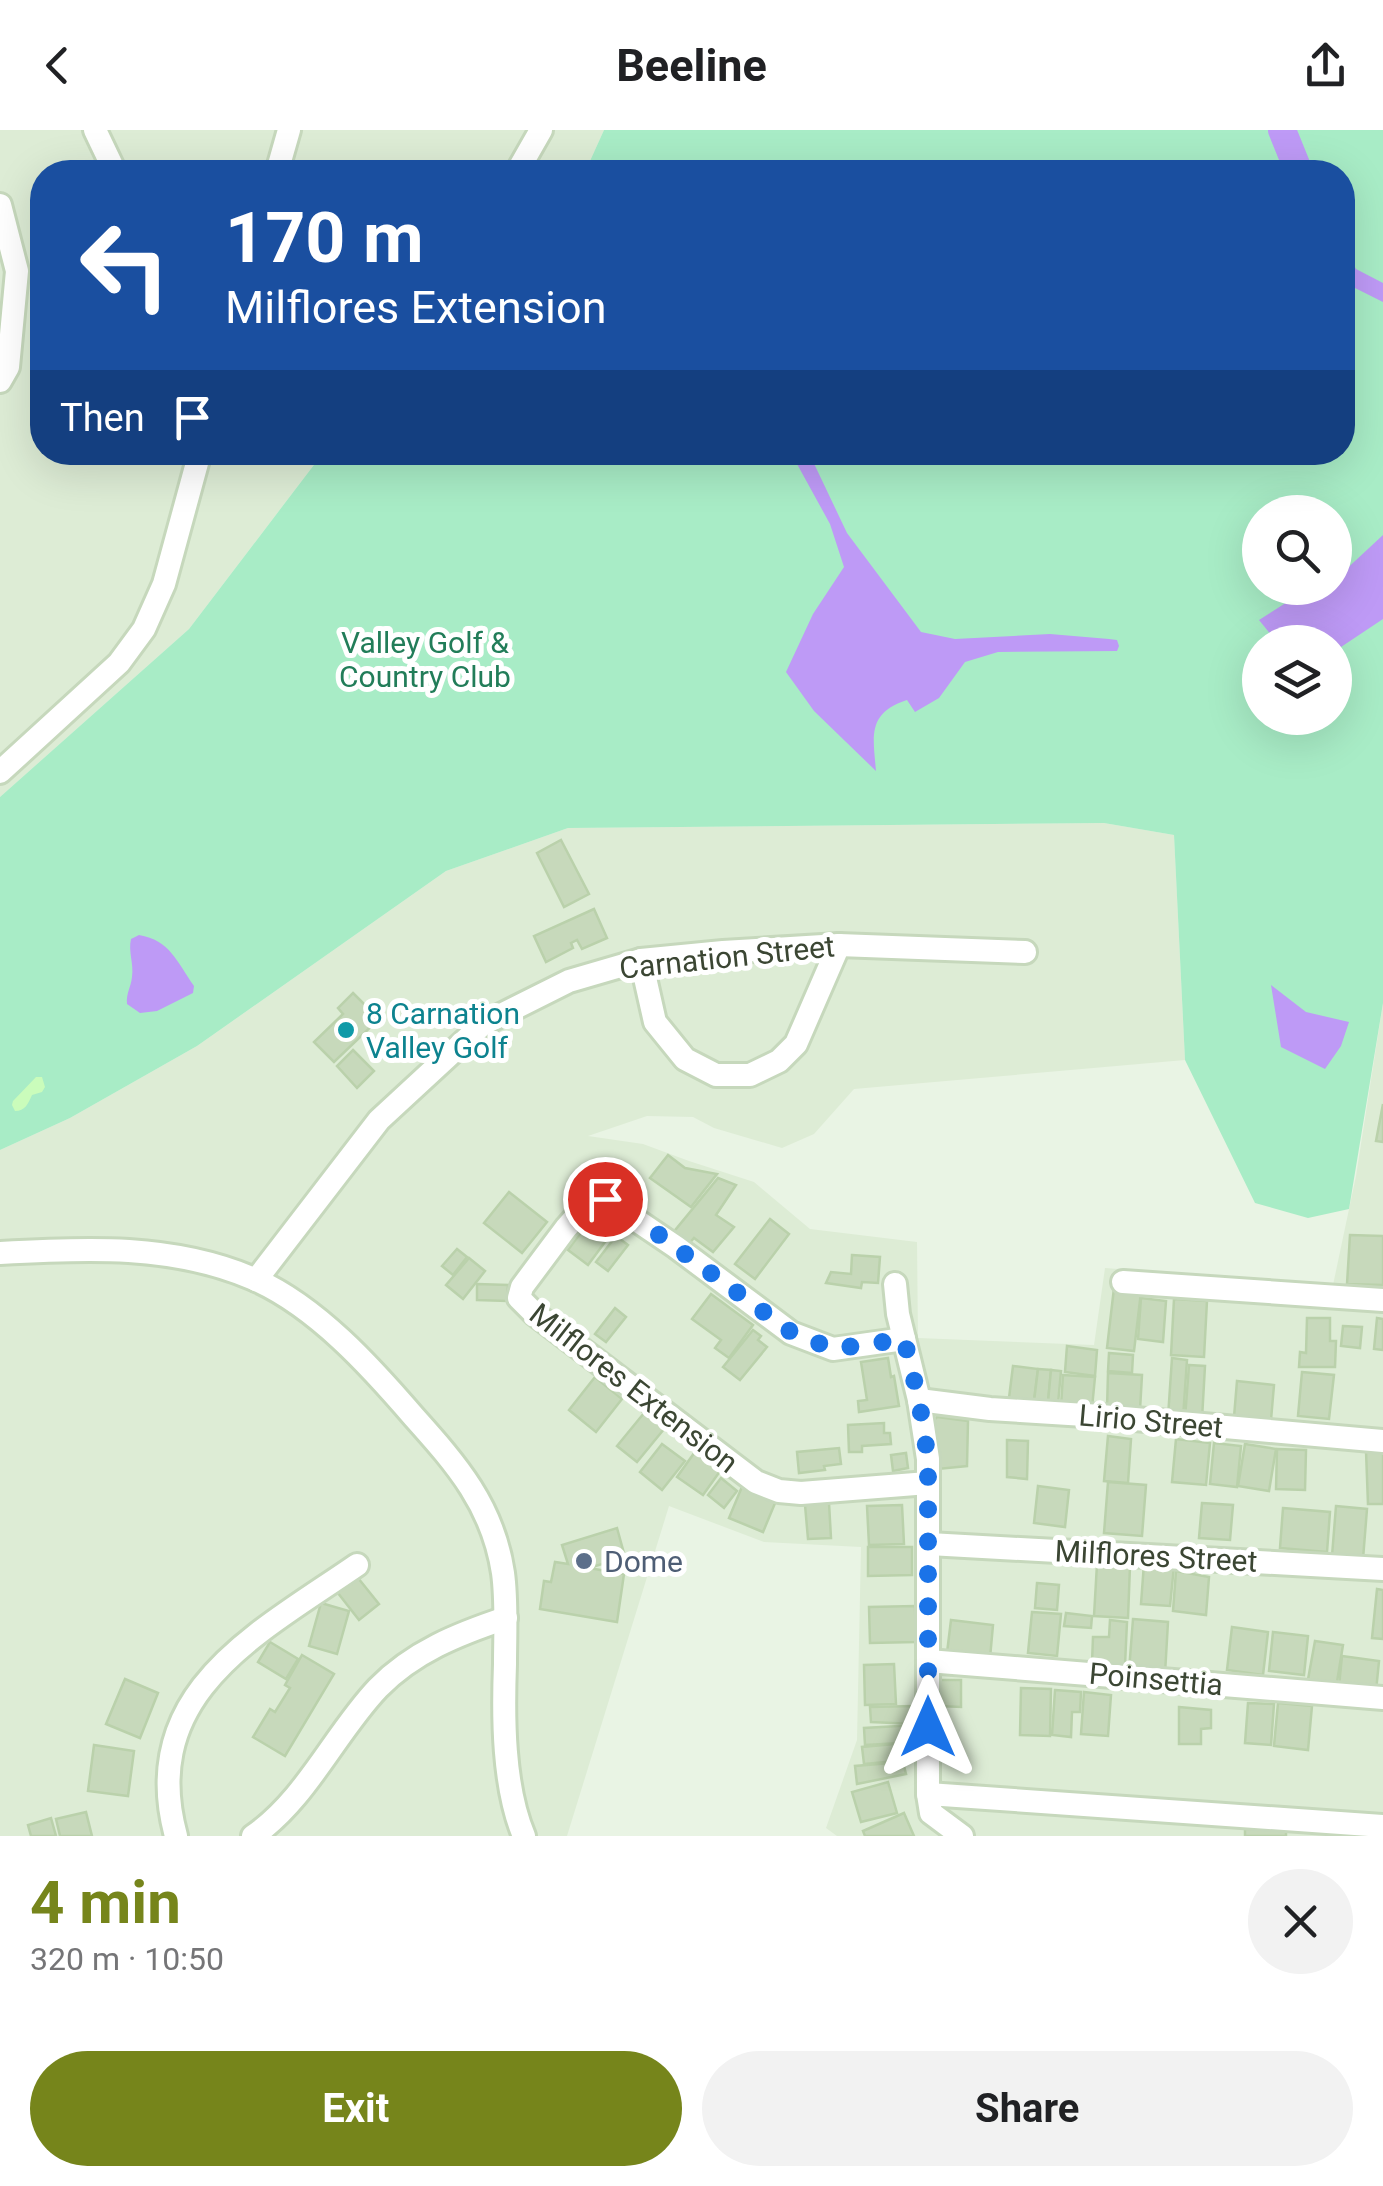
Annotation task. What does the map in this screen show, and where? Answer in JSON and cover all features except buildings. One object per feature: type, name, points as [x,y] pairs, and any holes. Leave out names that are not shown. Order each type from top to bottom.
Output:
[{"type":"street","points":[[95,130],[109,160]]},
{"type":"street","points":[[280,160],[288,130]]},
{"type":"street","points":[[524,160],[541,130]]},
{"type":"street","points":[[0,204],[17,271],[8,367],[0,381]]},
{"type":"street","points":[[0,772],[120,663],[144,629],[164,584],[196,465]]},
{"type":"street","points":[[640,960],[655,1022],[684,1059],[716,1075],[750,1076],[780,1062],[796,1044],[839,945]]},
{"type":"street","name":"Carnation Street","points":[[256,1280],[379,1120],[482,1024],[569,981],[640,960],[723,952],[839,945],[1025,952]]},
{"type":"street","name":"Milflores Extension","points":[[904,1339],[833,1349],[812,1342],[791,1332],[605,1199],[590,1202],[566,1228],[522,1287],[519,1298],[756,1482],[779,1491],[800,1492],[928,1482]]},
{"type":"street","points":[[0,1253],[90,1249],[190,1260],[256,1280],[294,1302],[366,1363],[462,1472],[474,1490],[497,1546],[506,1618],[508,1752],[517,1819],[524,1836]]},
{"type":"street","points":[[1124,1282],[1383,1300]]},
{"type":"street","points":[[896,1284],[928,1459],[928,1794],[931,1814],[962,1836]]},
{"type":"street","name":"Lirio Street","points":[[919,1400],[990,1410],[1383,1441]]},
{"type":"street","name":"Milflores Street","points":[[929,1544],[1383,1568]]},
{"type":"street","points":[[176,1836],[168,1792],[172,1743],[182,1716],[198,1691],[224,1662],[258,1634],[356,1565]]},
{"type":"street","points":[[253,1836],[303,1786],[377,1689],[405,1664],[469,1630],[506,1618]]},
{"type":"street","name":"Poinsettia","points":[[928,1661],[1383,1698]]},
{"type":"street","points":[[928,1794],[1383,1826]]},
{"type":"shaded area","points":[[0,130],[604,130],[590,160],[30,160],[30,465],[314,465],[189,629],[0,797]]},
{"type":"shaded area","points":[[1269,130],[1293,130],[1300,155],[1280,160]]},
{"type":"shaded area","points":[[1355,267],[1383,283],[1383,302],[1355,288]]},
{"type":"shaded area","points":[[798,465],[815,465],[847,533],[921,632],[955,639],[1050,634],[1109,639],[1117,640],[1117,651],[998,652],[965,662],[939,698],[915,712],[907,700],[894,705],[879,719],[874,737],[876,771],[814,711],[786,672],[813,614],[844,567],[830,524]]},
{"type":"shaded area","points":[[1383,535],[1383,619],[1352,640],[1352,625],[1263,625],[1259,620],[1282,605],[1352,605],[1352,564]]},
{"type":"shaded area","points":[[1104,823],[1174,835],[1185,1060],[854,1089],[814,1134],[782,1148],[714,1128],[693,1117],[647,1116],[588,1136],[643,1144],[754,1182],[810,1229],[917,1242],[918,1338],[1094,1345],[1105,1268],[1333,1285],[1356,1176],[1383,1003],[1383,1836],[837,1836],[826,1828],[857,1740],[861,1547],[764,1542],[669,1506],[567,1836],[0,1836],[0,1150],[70,1118],[197,1046],[446,871],[568,828]]},
{"type":"shaded area","points":[[139,935],[172,953],[194,986],[193,993],[157,1011],[140,1013],[127,1004],[132,972],[131,939]]},
{"type":"shaded area","points":[[1271,985],[1306,1012],[1349,1022],[1341,1046],[1325,1069],[1281,1047]]},
{"type":"green space","name":"Valley Golf & Country Club","points":[[604,130],[1383,130],[1383,1003],[1349,1209],[1308,1218],[1255,1203],[1185,1060],[1174,835],[1104,823],[568,828],[446,871],[197,1046],[70,1118],[0,1150],[0,797],[189,629],[314,465],[1355,465],[1355,160],[590,160]]},
{"type":"sand","points":[[36,1077],[42,1077],[42,1092],[32,1095],[24,1108],[15,1111],[13,1101]]},
{"type":"waterway","points":[[1282,130],[1294,160]]},
{"type":"place","name":"8 Carnation Valley Golf","points":[[346,1030]]},
{"type":"place","name":"Dome","points":[[584,1561]]},
{"type":"route","points":[[605,1199],[791,1332],[812,1342],[833,1349],[904,1339],[928,1459],[928,1727]]}]
